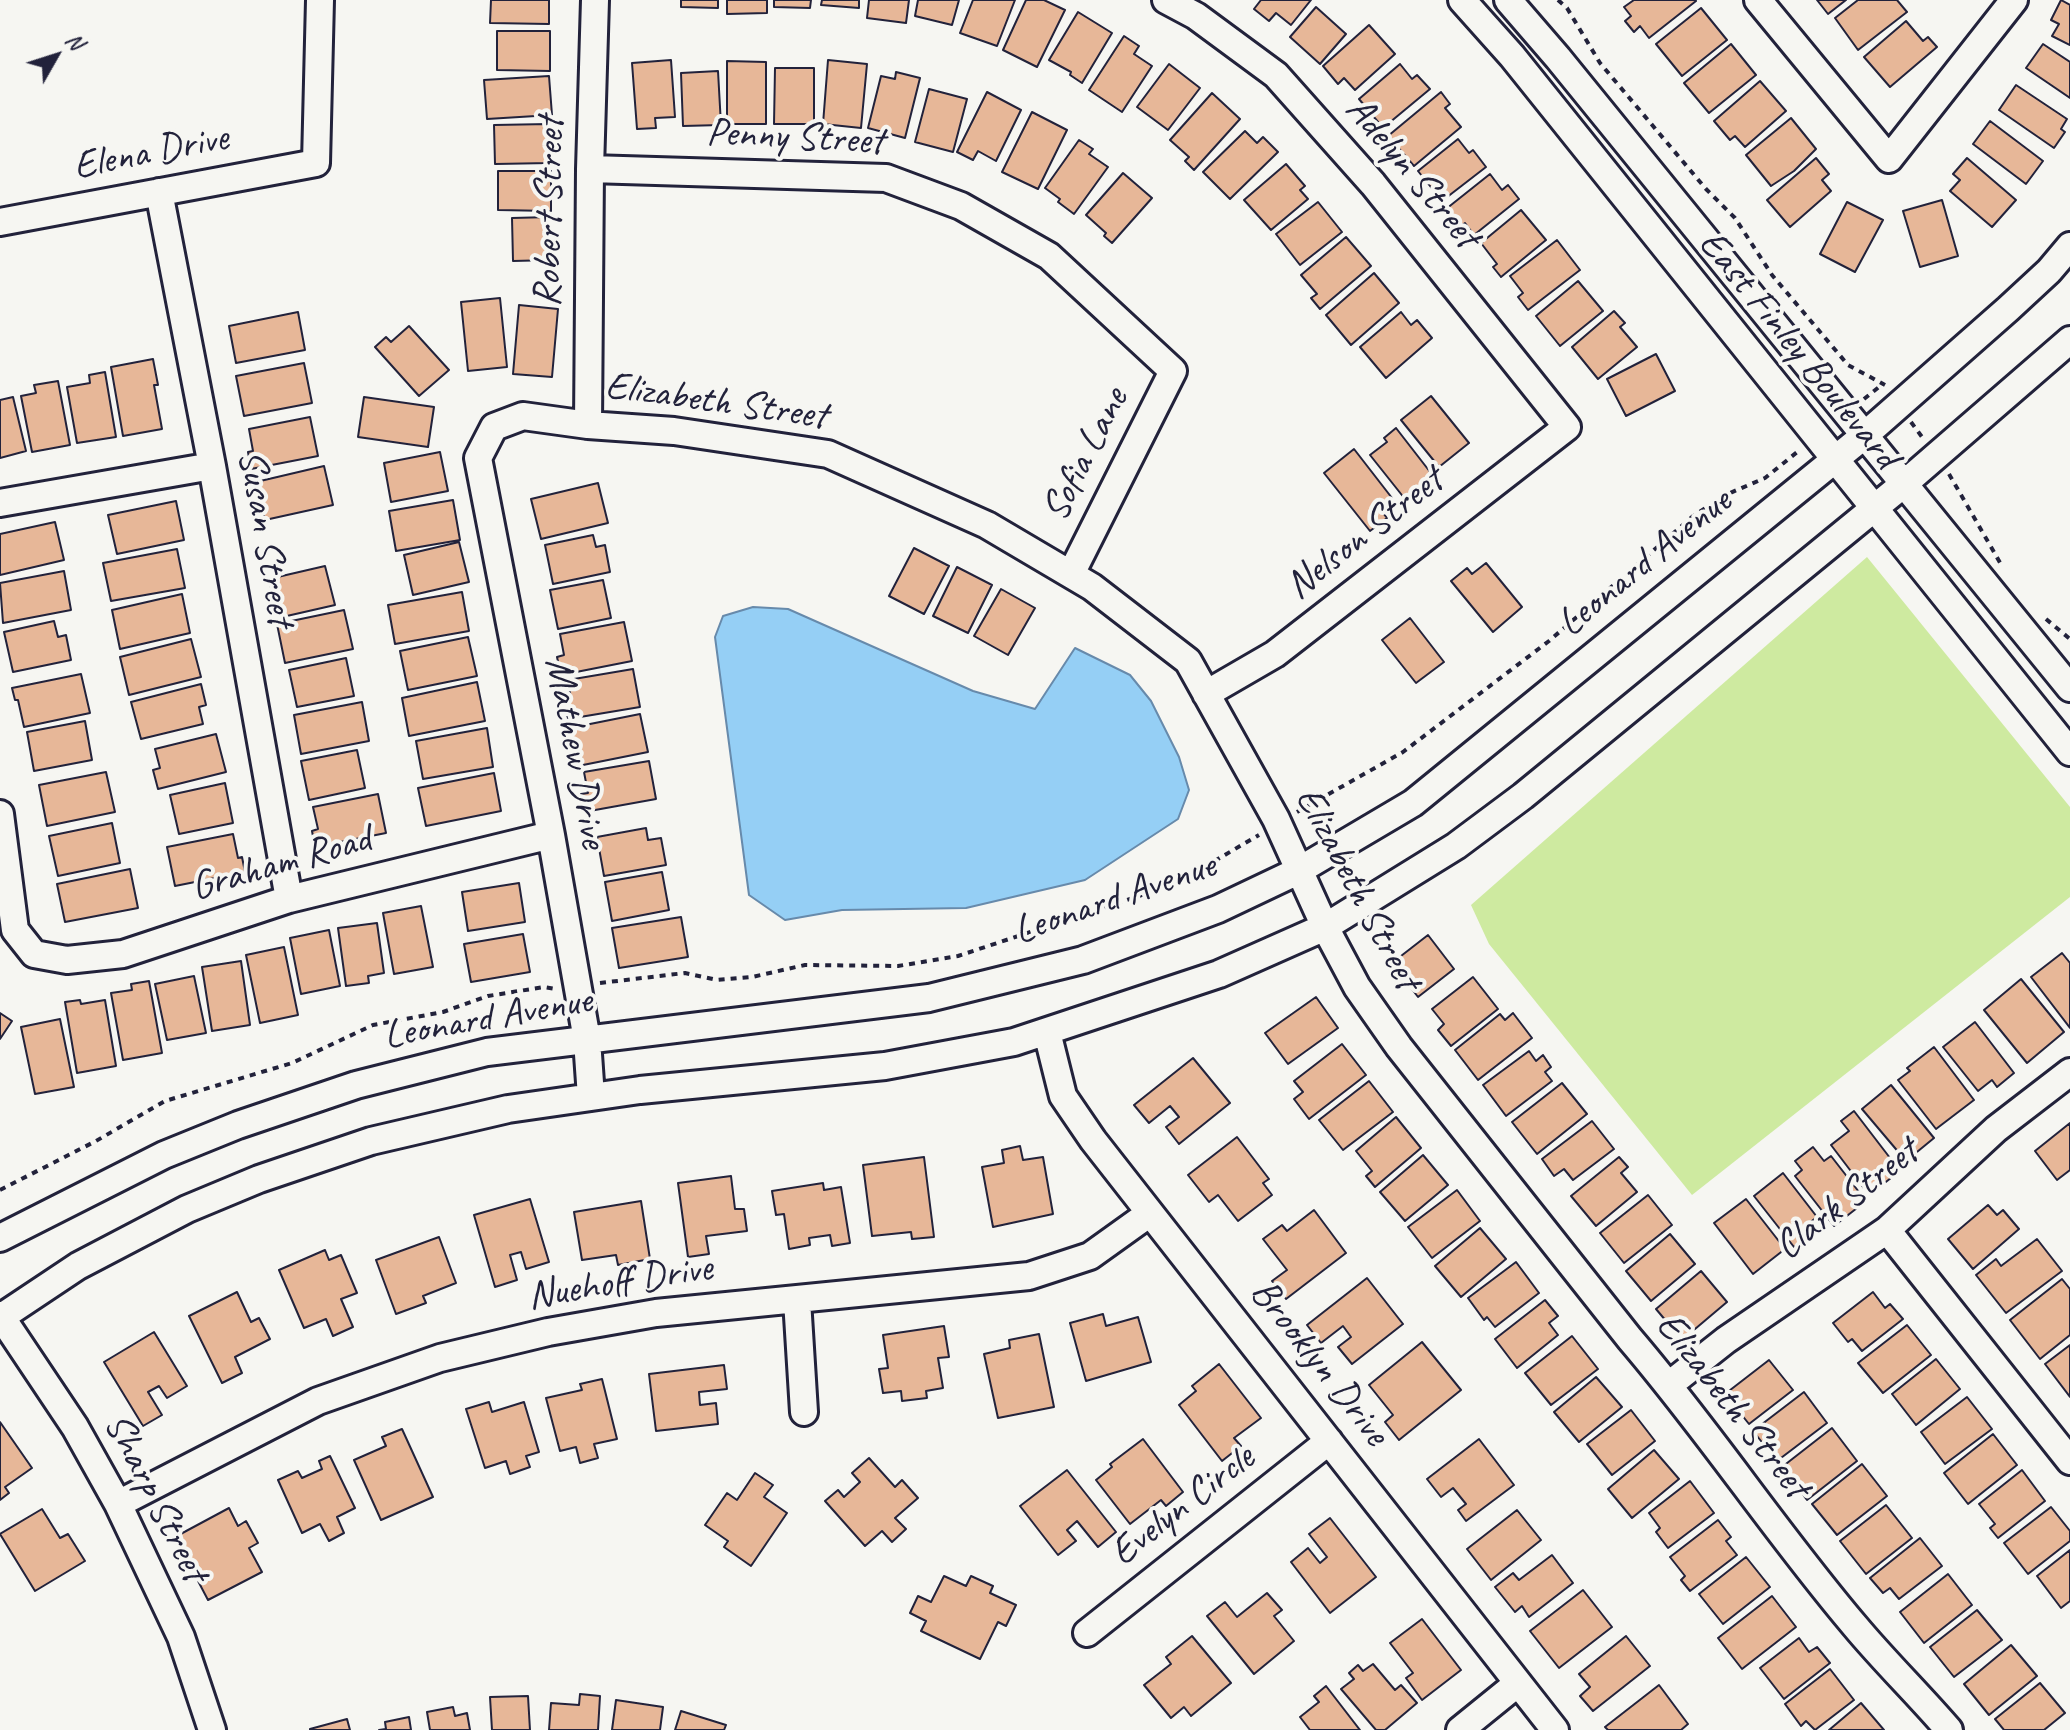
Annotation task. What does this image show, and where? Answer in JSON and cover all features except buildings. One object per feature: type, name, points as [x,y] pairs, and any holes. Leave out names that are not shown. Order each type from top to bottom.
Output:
[{"type":"street","name":"Elena Drive","points":[[0,222],[316,163],[320,0]]},
{"type":"street","name":"Robert Street","points":[[588,425],[595,0]]},
{"type":"street","name":"Adelyn Street","points":[[1166,0],[1196,16],[1276,75],[1373,184],[1567,427]]},
{"type":"street","name":"East Finley Boulevard","points":[[1462,0],[1512,56],[2070,752]]},
{"type":"street","name":"East Finley Boulevard","points":[[1508,0],[2070,688]]},
{"type":"street","points":[[1758,0],[1889,159],[2014,0]]},
{"type":"street","name":"Penny Street","points":[[590,169],[886,178],[961,206],[1049,256],[1173,371]]},
{"type":"street","name":"Susan Street","points":[[159,192],[212,466],[289,899]]},
{"type":"street","name":"Leonard Avenue","points":[[0,1238],[164,1155],[238,1125],[356,1085],[487,1052],[929,998],[1083,960],[1218,909],[1298,871],[1413,803],[1865,435],[2018,300],[2070,246]]},
{"type":"street","points":[[0,1317],[78,1266],[187,1209],[259,1179],[371,1141],[508,1109],[591,1097],[885,1066],[1014,1042],[1219,974],[1325,927],[1456,846],[1512,804],[1874,509],[2070,340]]},
{"type":"street","name":"Sofia Lane","points":[[1071,574],[1173,371]]},
{"type":"street","name":"Elizabeth Street","points":[[494,427],[523,416],[588,425],[674,431],[828,454],[987,525],[1092,587],[1188,661],[1278,824],[1325,927],[1357,987],[1399,1047],[1669,1385],[1745,1488],[1855,1627],[1949,1730]]},
{"type":"street","name":"Mathew Drive","points":[[494,427],[478,458],[551,835],[587,1040],[591,1097]]},
{"type":"street","name":"Nelson Street","points":[[1206,694],[1275,654],[1567,427]]},
{"type":"street","points":[[0,503],[212,466]]},
{"type":"street","name":"Graham Road","points":[[0,814],[15,930],[34,954],[67,960],[123,954],[289,899],[551,835]]},
{"type":"street","name":"Brooklyn Drive","points":[[1047,1032],[1063,1096],[1093,1140],[1555,1730]]},
{"type":"street","name":"Clark Street","points":[[1669,1385],[1761,1315],[1887,1230],[1996,1129],[2070,1072]]},
{"type":"street","name":"Nuehoff Drive","points":[[118,1504],[318,1401],[440,1358],[548,1332],[656,1313],[1029,1276],[1090,1256],[1150,1213]]},
{"type":"street","points":[[1887,1230],[2070,1461]]},
{"type":"street","points":[[797,1300],[804,1412]]},
{"type":"street","name":"Sharp Street","points":[[0,1317],[75,1427],[118,1504],[181,1637],[212,1730]]},
{"type":"street","name":"Evelyn Circle","points":[[1087,1633],[1329,1441]]},
{"type":"street","points":[[1460,1730],[1518,1683]]},
{"type":"path","points":[[1558,0],[1567,8],[1600,63],[1706,189],[1735,218],[1772,275],[1848,365]]},
{"type":"path","points":[[1847,413],[1884,383]]},
{"type":"path","points":[[0,1190],[96,1141],[165,1101],[292,1063],[373,1025],[443,1012],[488,996],[544,987],[561,990],[685,973],[717,980],[752,977],[805,965],[898,966],[958,956],[1175,884],[1403,752],[1549,641],[1692,517],[1723,496],[1765,478],[1816,437]]},
{"type":"path","points":[[1956,484],[2003,567]]},
{"type":"path","points":[[2042,614],[2070,639]]},
{"type":"green space","points":[[1867,557],[2070,807],[2070,897],[1692,1195],[1489,944],[1471,905]]},
{"type":"water","points":[[753,607],[788,609],[973,691],[1035,709],[1075,648],[1130,675],[1151,701],[1179,757],[1189,790],[1178,819],[1085,880],[966,908],[842,910],[785,920],[749,895],[715,637],[723,616]]}]
